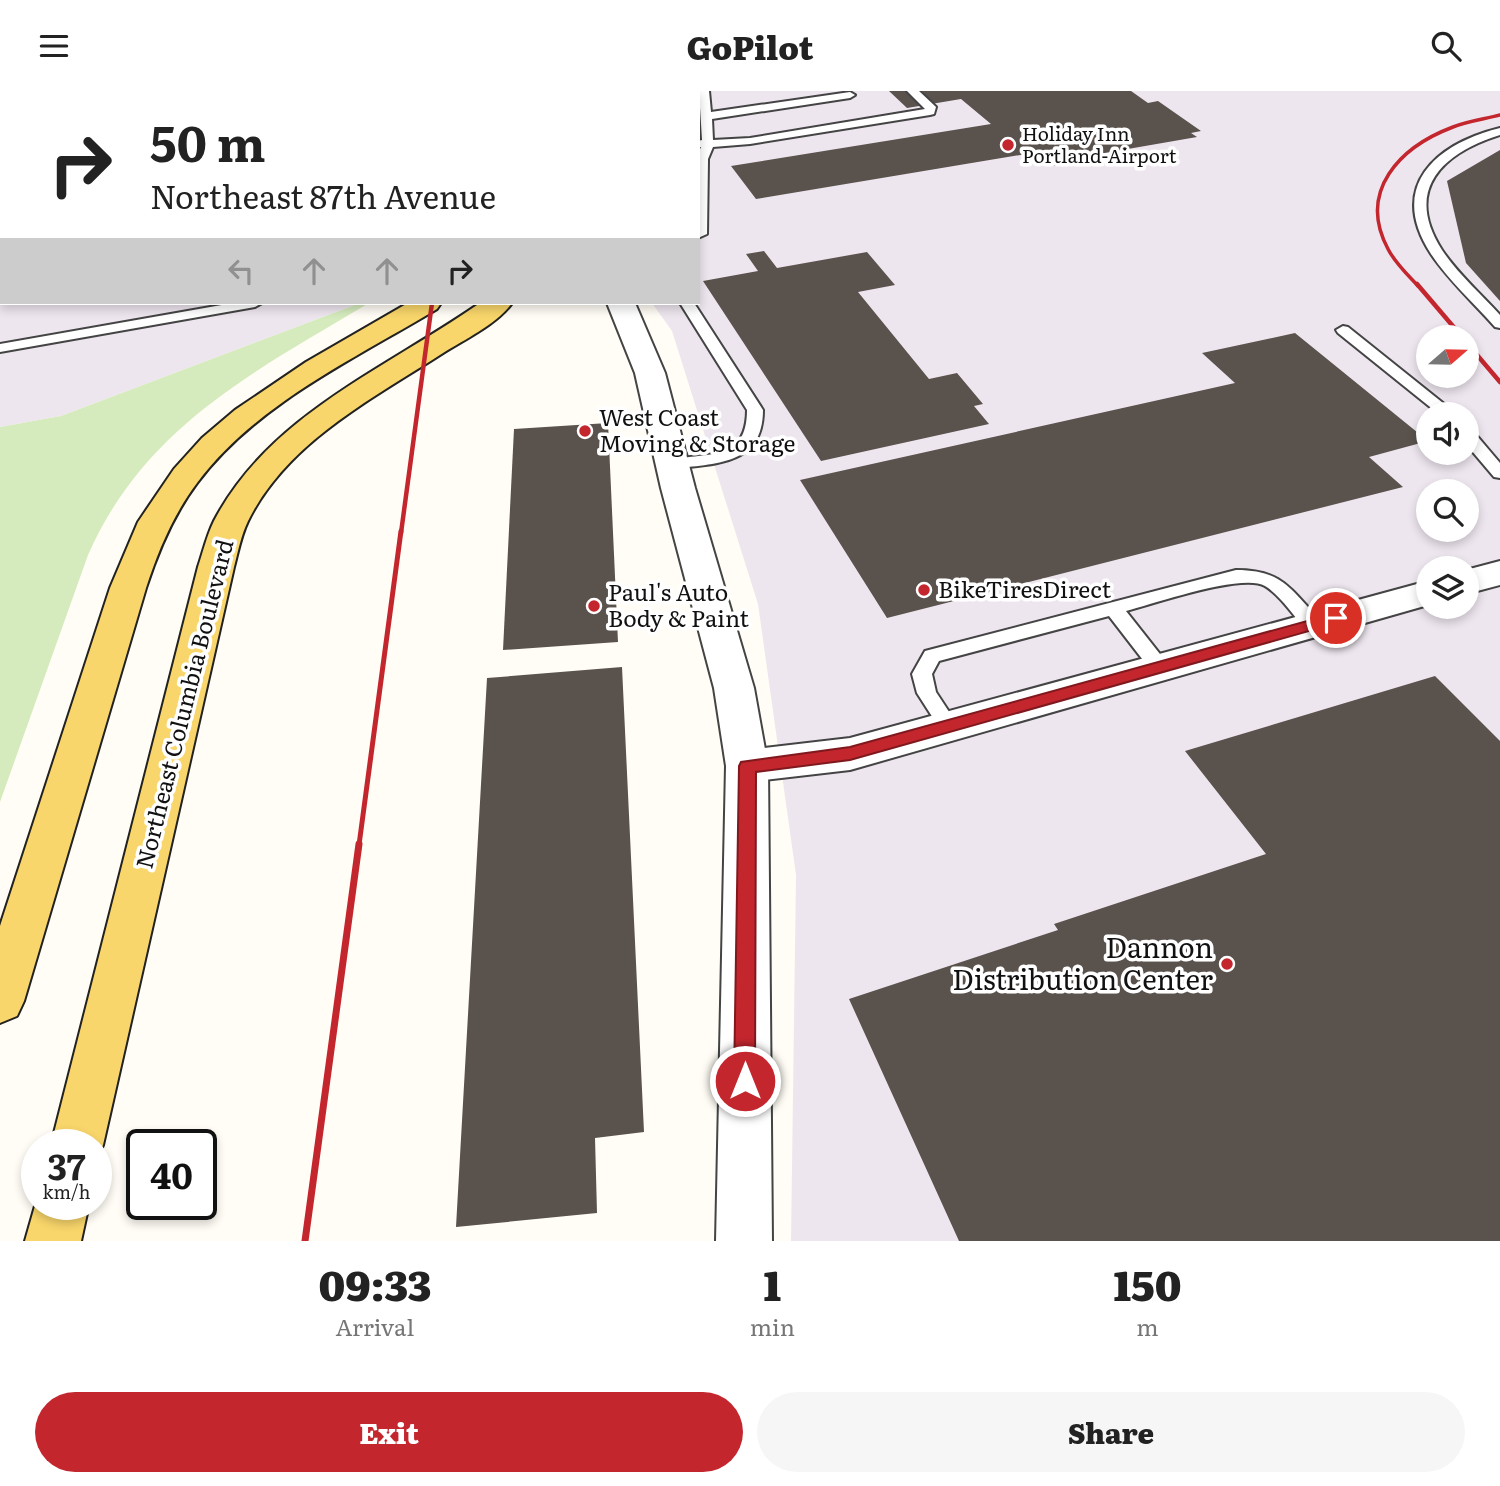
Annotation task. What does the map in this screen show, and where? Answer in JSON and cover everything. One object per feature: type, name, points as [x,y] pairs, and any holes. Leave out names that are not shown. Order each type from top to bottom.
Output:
[{"type":"main road","points":[[0,1001],[124,600],[141,550],[161,511],[182,479],[222,436],[261,405],[424,305]]},
{"type":"main road","name":"Northeast Columbia Boulevard","points":[[81,1129],[216,567],[231,522],[268,468],[312,426],[463,330],[495,305]]},
{"type":"main road","points":[[53,1241],[58,1220]]},
{"type":"street","points":[[622,305],[650,373],[672,464],[734,688],[747,766],[744,1241]]},
{"type":"street","points":[[1479,579],[1500,573]]},
{"type":"street","points":[[747,766],[850,754],[1416,596]]},
{"type":"lane","points":[[700,234],[706,115],[704,91]]},
{"type":"lane","points":[[703,144],[750,141],[930,112],[931,107],[912,91]]},
{"type":"lane","points":[[706,115],[848,93],[859,104]]},
{"type":"lane","points":[[869,113],[878,122]]},
{"type":"lane","points":[[1500,131],[1476,137],[1440,159],[1422,181],[1418,208],[1434,247],[1500,324]]},
{"type":"lane","points":[[0,348],[244,305]]},
{"type":"lane","points":[[672,464],[736,453],[749,445],[757,424],[755,410],[688,305]]},
{"type":"lane","points":[[1343,330],[1434,402]]},
{"type":"lane","points":[[1479,448],[1500,473]]},
{"type":"lane","points":[[948,726],[927,693],[922,674],[932,656],[1236,576],[1259,576],[1274,583],[1313,625]]},
{"type":"lane","points":[[1113,608],[1160,668]]},
{"type":"shaded area","points":[[700,91],[1500,91],[1500,1241],[791,1241],[796,875],[758,604],[672,331],[653,305],[700,305]]},
{"type":"shaded area","points":[[0,305],[355,305],[61,416],[0,427]]},
{"type":"green space","points":[[355,305],[366,305],[245,379],[172,437],[140,471],[112,510],[88,555],[0,802],[0,427],[61,416]]},
{"type":"building","name":"Holiday Inn Portland-Airport","points":[[889,91],[1131,91],[1148,103],[1158,101],[1201,131],[1191,133],[1197,137],[1070,159],[1076,163],[1055,166],[1050,162],[1039,164],[1026,154],[756,199],[731,166],[991,124],[961,99],[907,108]]},
{"type":"building","points":[[1500,150],[1500,301],[1466,263],[1447,181]]},
{"type":"building","points":[[764,251],[777,268],[867,252],[895,285],[858,292],[929,379],[957,373],[983,404],[974,406],[989,424],[821,461],[703,281],[758,271],[746,254]]},
{"type":"building","points":[[1295,333],[1416,431],[1416,444],[1369,457],[1403,487],[887,618],[800,480],[1235,383],[1202,353]]},
{"type":"building","points":[[608,423],[618,642],[503,650],[514,429]]},
{"type":"building","points":[[622,667],[644,1132],[595,1138],[597,1213],[456,1227],[487,678]]},
{"type":"building","name":"Dannon Distribution Center","points":[[1435,676],[1500,741],[1500,1241],[959,1241],[849,999],[1058,930],[1054,924],[1266,854],[1185,751]]},
{"type":"railway","points":[[1418,286],[1388,249],[1380,228],[1378,208],[1381,190],[1389,174],[1416,146],[1453,127],[1500,115]]},
{"type":"railway","points":[[1417,284],[1452,325]]},
{"type":"railway","points":[[401,533],[432,305]]},
{"type":"railway","points":[[1479,357],[1500,382]]},
{"type":"railway","points":[[359,845],[401,531]]},
{"type":"railway","points":[[305,1241],[359,844]]},
{"type":"place","name":"Holiday Inn Portland-Airport","points":[[1008,145]]},
{"type":"place","name":"West Coast Moving & Storage","points":[[585,431]]},
{"type":"place","name":"BikeTiresDirect","points":[[924,590]]},
{"type":"place","name":"Paul's Auto Body & Paint","points":[[594,606]]},
{"type":"place","name":"Dannon Distribution Center","points":[[1227,964]]},
{"type":"route","points":[[745,1081],[747,766],[850,754],[1336,618]]}]
